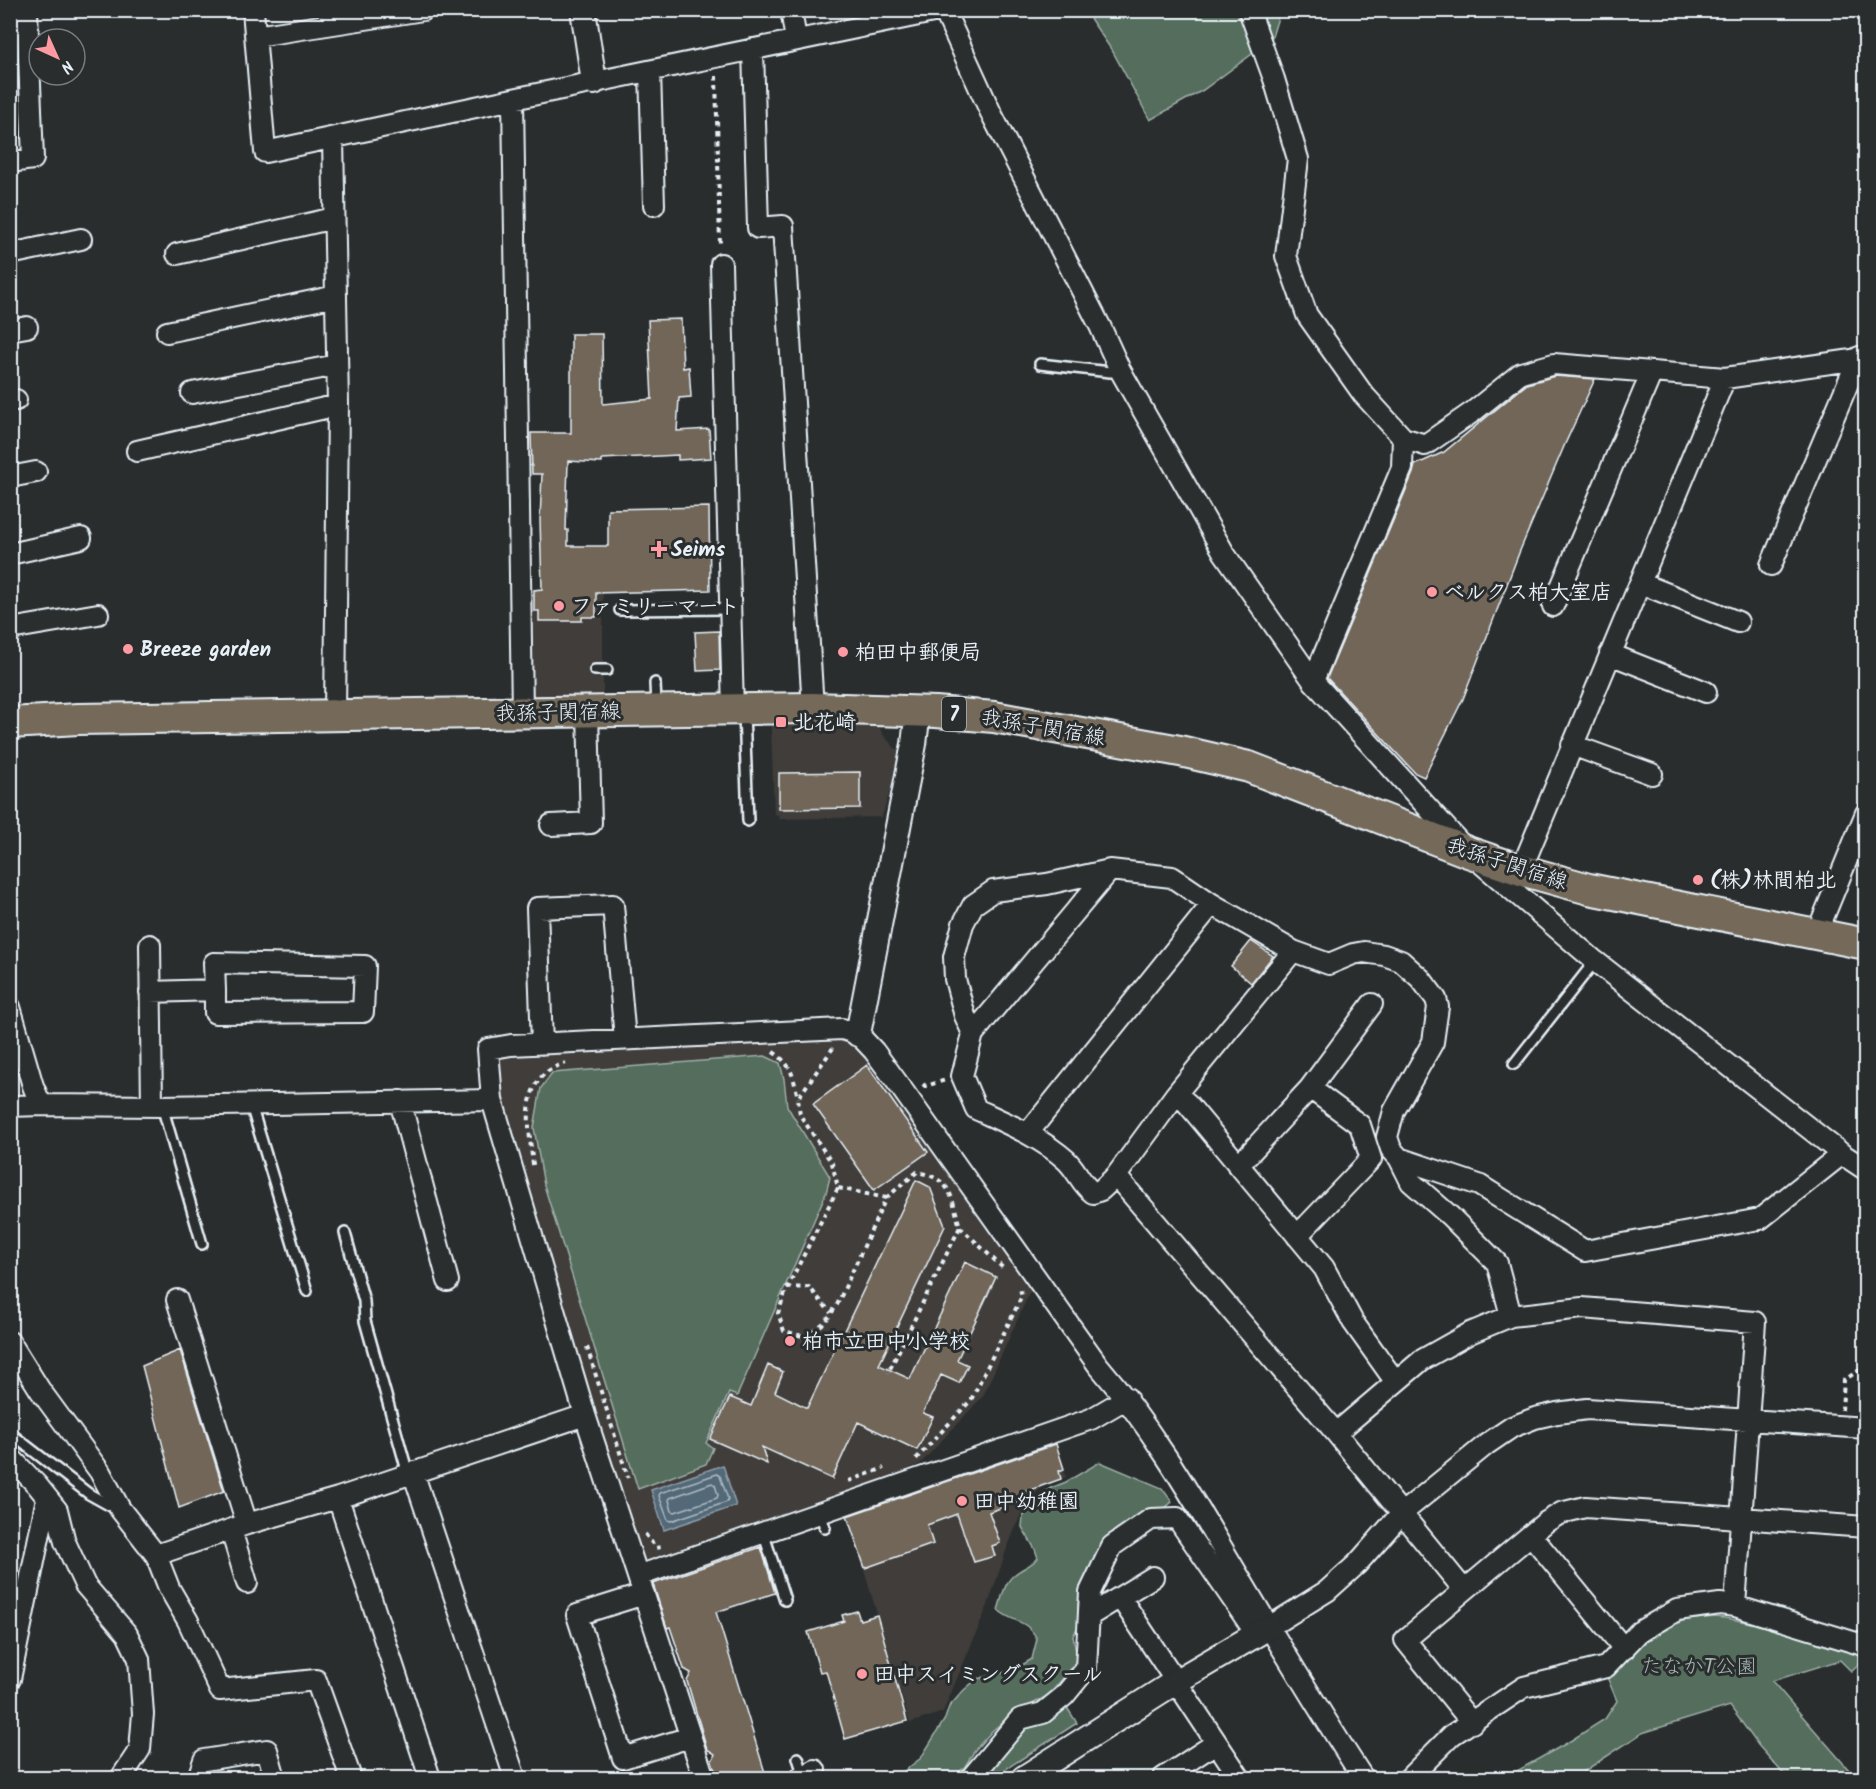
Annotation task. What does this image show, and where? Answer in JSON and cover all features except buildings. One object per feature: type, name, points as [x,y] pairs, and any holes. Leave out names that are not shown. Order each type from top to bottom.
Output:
[{"type":"main road","name":"我孫子関宿線","points":[[10,723],[78,719],[522,712],[575,709],[656,697],[738,710],[813,708],[918,711],[994,717],[1180,751],[1249,767],[1468,852],[1589,889],[1866,944]]},
{"type":"street","points":[[10,162],[33,159],[27,10]]},
{"type":"street","points":[[253,10],[266,152],[943,10],[1120,370],[1160,443],[1224,553],[1313,681],[1468,852],[1595,961],[1842,1154],[1866,1170]]},
{"type":"street","points":[[256,36],[371,15],[423,10]]},
{"type":"street","points":[[583,10],[594,82]]},
{"type":"street","points":[[791,10],[796,40]]},
{"type":"street","points":[[1249,10],[1274,79],[1298,159],[1286,256],[1307,315],[1362,394],[1403,438],[1425,445],[1474,411],[1521,373],[1554,364],[1725,378],[1863,358]]},
{"type":"street","points":[[753,49],[758,228],[783,226],[813,708]]},
{"type":"street","points":[[650,70],[654,205]]},
{"type":"street","points":[[513,99],[522,712]]},
{"type":"street","points":[[333,138],[338,405],[335,715]]},
{"type":"street","points":[[177,254],[334,218]]},
{"type":"street","points":[[10,254],[81,239]]},
{"type":"street","points":[[721,264],[730,609],[738,710]]},
{"type":"street","points":[[167,332],[336,296]]},
{"type":"street","points":[[1771,565],[1863,358]]},
{"type":"street","points":[[192,393],[337,364]]},
{"type":"street","points":[[1553,606],[1652,372]]},
{"type":"street","points":[[1521,870],[1725,378]]},
{"type":"street","points":[[137,451],[338,405]]},
{"type":"street","points":[[1313,681],[1402,468],[1403,438]]},
{"type":"street","points":[[10,477],[36,472]]},
{"type":"street","points":[[10,554],[81,538]]},
{"type":"street","points":[[1640,583],[1738,622]]},
{"type":"street","points":[[10,629],[98,614]]},
{"type":"street","points":[[1610,654],[1706,692]]},
{"type":"street","points":[[551,825],[591,823],[575,709]]},
{"type":"street","points":[[850,1031],[910,767],[918,711]]},
{"type":"street","points":[[1572,745],[1652,774]]},
{"type":"street","points":[[1816,935],[1866,813]]},
{"type":"street","points":[[1110,870],[973,1034],[962,1076],[976,1109],[1028,1133],[1068,1162],[1085,1187],[1093,1193],[1101,1190],[1116,1176],[1176,1094],[1293,951]]},
{"type":"street","points":[[973,1034],[965,1016],[955,979],[954,957],[963,924],[973,905],[993,891],[1047,884],[1110,870],[1172,877],[1212,904],[1293,951],[1329,964],[1364,952],[1384,955],[1401,961],[1421,979],[1436,999],[1438,1007],[1433,1042],[1394,1111],[1387,1137],[1391,1149],[1399,1158],[1411,1182],[1450,1216],[1497,1263],[1511,1316]]},
{"type":"street","points":[[1028,1133],[1212,904]]},
{"type":"street","points":[[542,1044],[537,908],[614,905],[625,1039]]},
{"type":"street","points":[[150,945],[150,992],[157,1106]]},
{"type":"street","points":[[214,963],[365,966],[363,1012],[215,1013],[215,990],[214,963]]},
{"type":"street","points":[[150,992],[215,990]]},
{"type":"street","points":[[1238,1166],[1310,1088],[1372,1004]]},
{"type":"street","points":[[10,1007],[33,1086],[41,1105]]},
{"type":"street","points":[[704,1779],[585,1415],[492,1100],[488,1048],[625,1039],[850,1031],[874,1051],[1098,1365],[1127,1398],[1192,1497],[1263,1631],[1354,1775]]},
{"type":"street","points":[[1297,1236],[1371,1159],[1360,1125],[1310,1088]]},
{"type":"street","points":[[1176,1094],[1187,1103],[1324,1268],[1353,1322],[1395,1381]]},
{"type":"street","points":[[10,1106],[251,1105],[492,1100]]},
{"type":"street","points":[[400,1101],[448,1281]]},
{"type":"street","points":[[1399,1158],[1479,1185],[1585,1251],[1760,1219],[1842,1154]]},
{"type":"street","points":[[1116,1176],[1336,1432],[1464,1590]]},
{"type":"street","points":[[177,1300],[239,1527],[247,1583]]},
{"type":"street","points":[[1336,1432],[1422,1360],[1446,1345],[1511,1316],[1582,1308],[1755,1322],[1736,1606]]},
{"type":"street","points":[[10,1342],[40,1390],[99,1472],[124,1513],[156,1555],[169,1588],[188,1621],[220,1690],[316,1680],[351,1779]]},
{"type":"street","points":[[690,1737],[623,1758],[577,1615],[763,1532],[823,1520],[1090,1419],[1127,1398]]},
{"type":"street","points":[[1024,1779],[1175,1682],[1304,1607],[1357,1564],[1401,1514],[1486,1443],[1512,1427],[1535,1418],[1587,1409],[1866,1428]]},
{"type":"street","points":[[156,1555],[239,1527],[338,1498],[585,1415]]},
{"type":"street","points":[[10,1457],[57,1510],[64,1542],[85,1586],[127,1634],[139,1659],[143,1714],[140,1749],[121,1779]]},
{"type":"street","points":[[410,1473],[514,1779]]},
{"type":"street","points":[[10,1679],[47,1498]]},
{"type":"street","points":[[338,1498],[430,1779]]},
{"type":"street","points":[[1472,1723],[1405,1640],[1531,1534],[1561,1513],[1585,1507],[1866,1527]]},
{"type":"street","points":[[971,1779],[1020,1719],[1043,1713],[1064,1696],[1086,1670],[1090,1592],[1112,1546],[1151,1519],[1177,1518],[1263,1631]]},
{"type":"street","points":[[1531,1534],[1624,1649]]},
{"type":"street","points":[[1089,1616],[1153,1577]]},
{"type":"street","points":[[1120,1597],[1240,1779]]},
{"type":"street","points":[[1409,1779],[1452,1735],[1524,1688],[1606,1667],[1639,1632],[1677,1610],[1720,1604],[1736,1606],[1866,1646]]},
{"type":"street","points":[[1163,1779],[1216,1743]]},
{"type":"street","points":[[198,1779],[204,1760],[267,1750],[275,1779]]},
{"type":"lane","points":[[1040,364],[1110,372],[1120,370]]},
{"type":"lane","points":[[620,610],[730,609]]},
{"type":"lane","points":[[595,670],[607,670]]},
{"type":"lane","points":[[738,710],[748,821]]},
{"type":"lane","points":[[1514,1064],[1595,961]]},
{"type":"lane","points":[[251,1105],[308,1291]]},
{"type":"lane","points":[[157,1106],[202,1245]]},
{"type":"lane","points":[[345,1233],[364,1301],[365,1321],[410,1473]]},
{"type":"lane","points":[[10,1433],[89,1494],[124,1513]]},
{"type":"lane","points":[[763,1532],[785,1600]]},
{"type":"path","points":[[715,57],[721,264]]},
{"type":"path","points":[[798,1098],[843,1034],[850,1031]]},
{"type":"path","points":[[767,1049],[784,1060],[792,1072],[800,1115],[832,1163],[838,1188],[787,1288],[778,1313],[784,1331],[806,1337],[825,1322],[837,1305],[886,1198],[917,1172],[934,1175],[948,1188],[960,1227],[1007,1272]]},
{"type":"path","points":[[534,1174],[528,1126],[535,1083],[553,1066],[568,1062]]},
{"type":"path","points":[[838,1188],[886,1198]]},
{"type":"path","points":[[888,1373],[960,1227]]},
{"type":"path","points":[[914,1462],[971,1400],[1022,1296],[1018,1282]]},
{"type":"path","points":[[787,1288],[809,1287],[832,1313]]},
{"type":"path","points":[[585,1340],[629,1481]]},
{"type":"path","points":[[1840,1426],[1844,1380],[1866,1366]]},
{"type":"path","points":[[843,1483],[894,1466]]},
{"type":"path","points":[[642,1523],[645,1534],[656,1548],[665,1546]]},
{"type":"shaded area","points":[[603,585],[603,698],[528,700],[525,589]]},
{"type":"shaded area","points":[[771,724],[880,724],[884,736],[895,748],[902,751],[882,817],[779,819],[779,815],[774,814]]},
{"type":"shaded area","name":"柏市立田中小学校","points":[[809,1034],[853,1041],[868,1055],[1033,1285],[983,1396],[920,1464],[899,1473],[901,1480],[649,1566],[638,1555],[501,1102],[498,1062],[507,1053]]},
{"type":"shaded area","points":[[1053,1442],[1066,1477],[1042,1487],[1025,1504],[988,1605],[943,1712],[910,1723],[847,1514]]},
{"type":"green space","points":[[1278,10],[1279,14],[1271,40],[1203,90],[1150,120],[1113,52],[1085,11]]},
{"type":"green space","points":[[765,1056],[780,1063],[787,1106],[830,1177],[826,1193],[737,1396],[729,1393],[706,1443],[713,1448],[706,1464],[638,1489],[544,1185],[534,1128],[541,1088],[552,1073]]},
{"type":"green space","points":[[1100,1462],[1162,1488],[1172,1502],[1090,1570],[1078,1604],[1078,1626],[1073,1636],[1077,1657],[1074,1665],[1049,1695],[1012,1715],[993,1730],[975,1750],[964,1768],[950,1778],[895,1778],[921,1758],[945,1719],[949,1707],[964,1690],[977,1679],[1014,1670],[1032,1659],[1037,1639],[1033,1633],[1024,1624],[998,1610],[1011,1578],[1038,1558],[1022,1527],[1023,1517],[1038,1496]]},
{"type":"green space","name":"たなかT公園","points":[[1715,1617],[1770,1628],[1850,1651],[1865,1658],[1851,1671],[1840,1660],[1772,1681],[1856,1778],[1787,1778],[1758,1745],[1730,1706],[1642,1733],[1574,1778],[1510,1778],[1508,1776],[1605,1719],[1617,1701],[1607,1677],[1640,1643],[1684,1620]]},
{"type":"green space","points":[[1064,1703],[1077,1723],[992,1778],[976,1778],[1023,1724]]},
{"type":"water","points":[[723,1465],[736,1506],[664,1530],[651,1490]]},
{"type":"place","name":"Seims","points":[[659,549]]},
{"type":"place","name":"ベルクス柏大室店","points":[[1432,592]]},
{"type":"place","name":"ファミリーマート","points":[[559,606]]},
{"type":"place","name":"Breeze garden","points":[[128,649]]},
{"type":"place","name":"柏田中郵便局","points":[[843,652]]},
{"type":"place","name":"北花崎","points":[[781,722]]},
{"type":"place","name":"(株)林間柏北","points":[[1698,880]]},
{"type":"place","name":"柏市立田中小学校","points":[[790,1341]]},
{"type":"place","name":"田中幼稚園","points":[[962,1501]]},
{"type":"place","name":"田中スイミングスクール","points":[[862,1674]]}]
